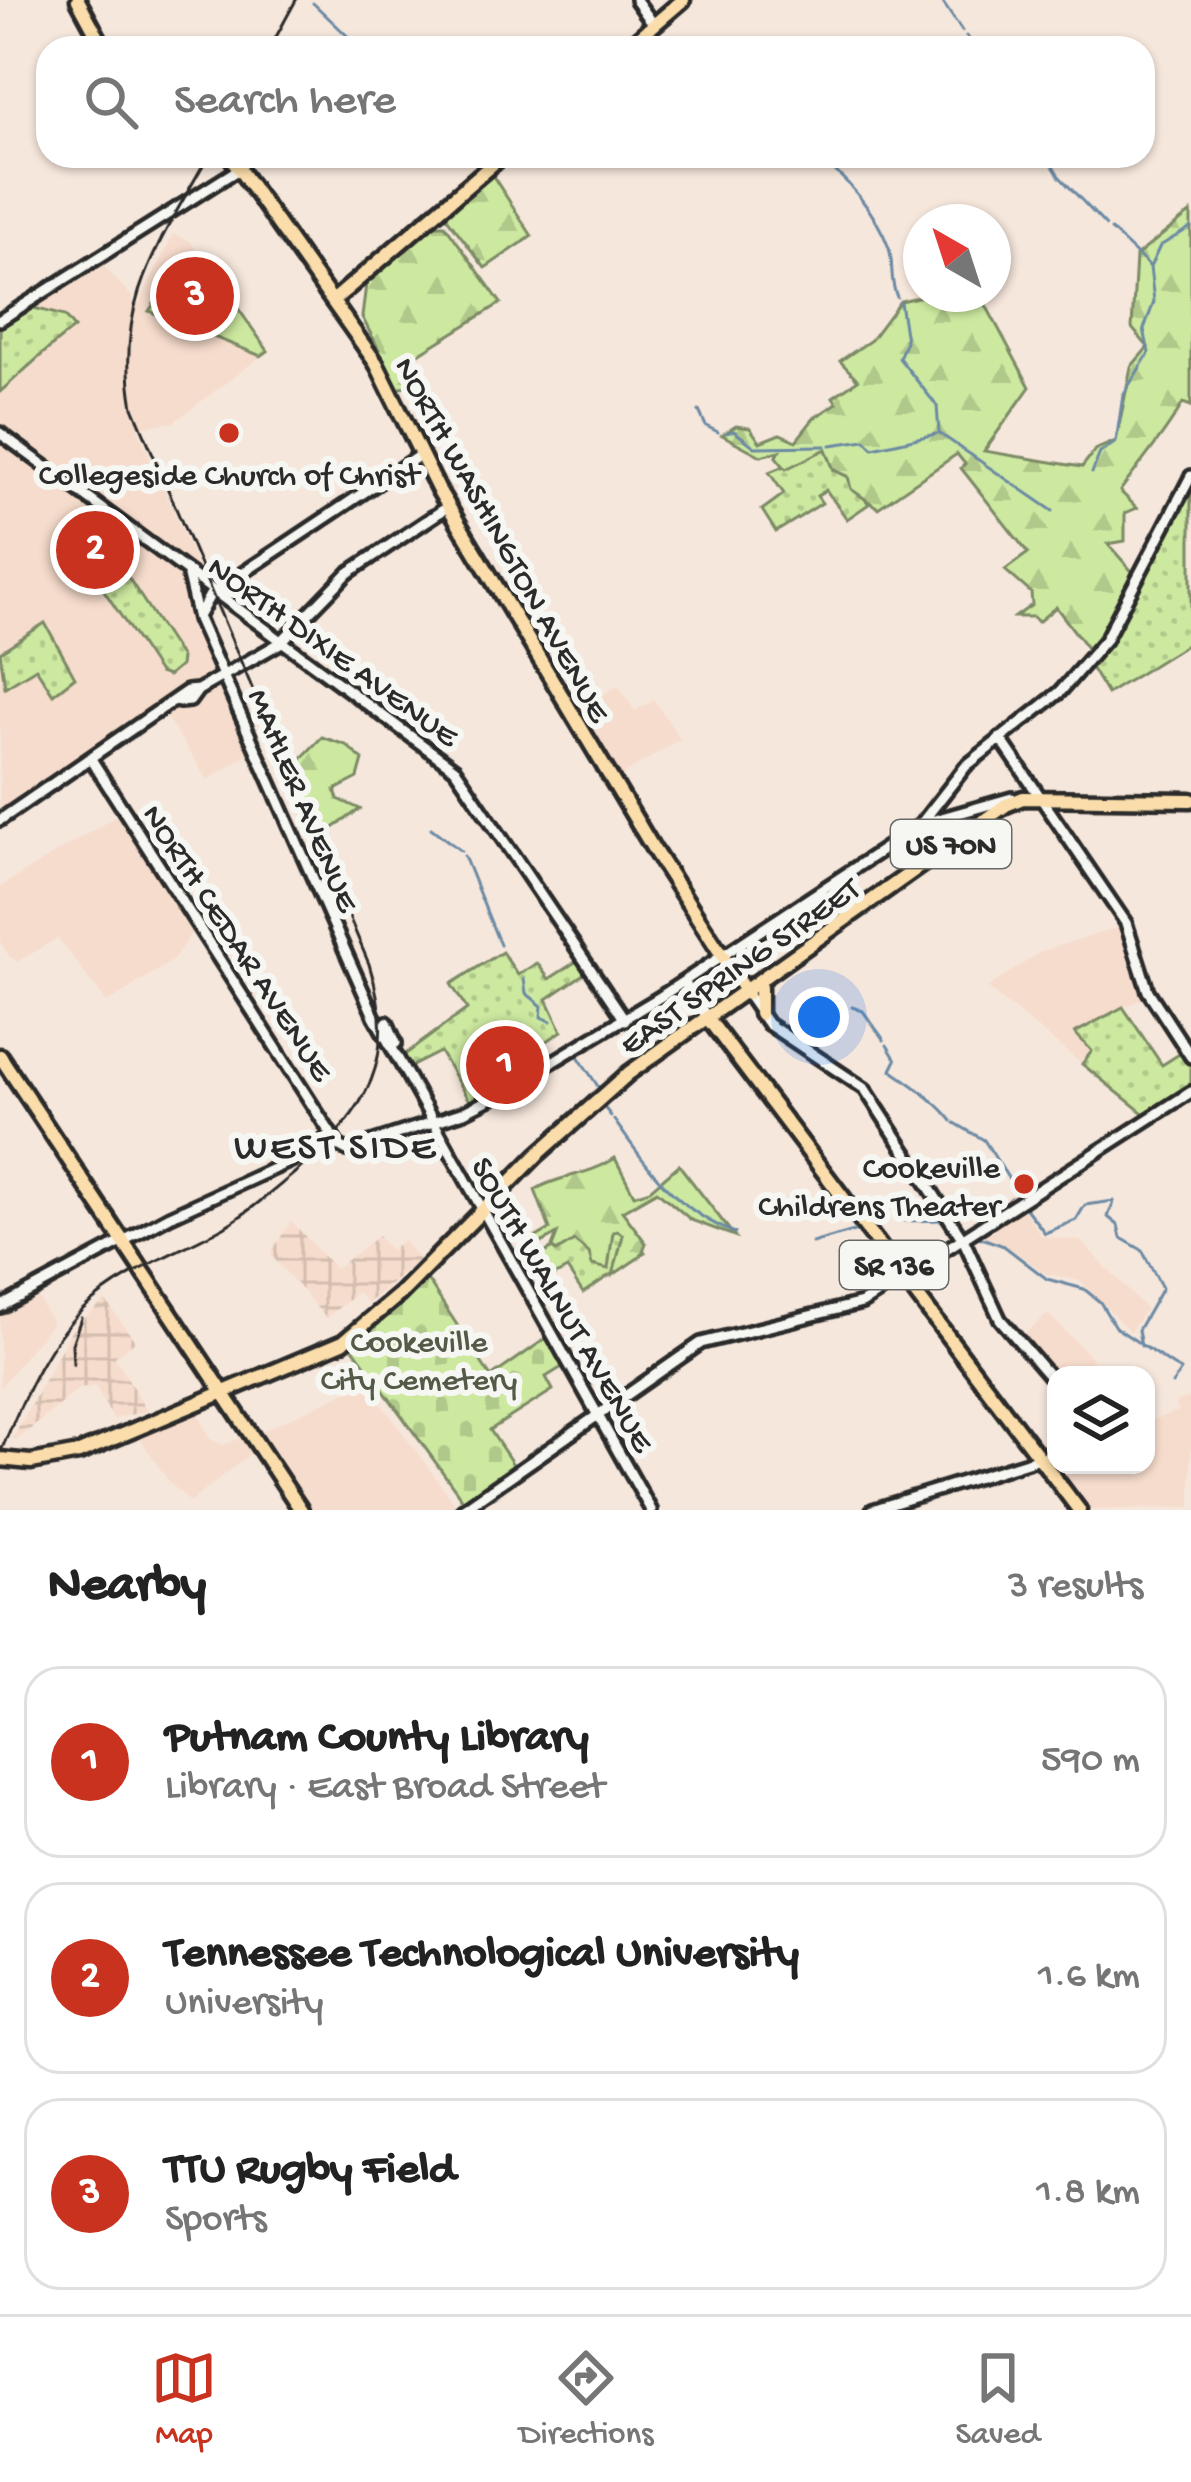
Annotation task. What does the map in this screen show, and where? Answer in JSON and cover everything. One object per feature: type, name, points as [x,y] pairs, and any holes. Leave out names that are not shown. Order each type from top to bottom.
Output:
[{"type":"main road","points":[[78,0],[98,36]]},
{"type":"main road","points":[[641,36],[683,0]]},
{"type":"main road","name":"NORTH WASHINGTON AVENUE","points":[[243,168],[376,363],[449,506],[747,994]]},
{"type":"main road","points":[[334,300],[488,168]]},
{"type":"main road","points":[[322,283],[357,280]]},
{"type":"main road","points":[[350,324],[347,301],[357,280]]},
{"type":"main road","name":"EAST SPRING STREET","points":[[484,1212],[538,1154],[629,1073],[764,982],[998,810],[1036,798],[1191,800]]},
{"type":"main road","points":[[984,802],[998,810]]},
{"type":"main road","points":[[760,1014],[756,1000],[764,982]]},
{"type":"main road","name":"SR 136","points":[[709,1020],[1079,1510]]},
{"type":"main road","points":[[0,1057],[301,1510]]},
{"type":"main road","name":"US 70N","points":[[3,1460],[60,1459],[225,1395],[343,1342],[484,1212]]},
{"type":"main road","points":[[1058,1474],[1060,1485]]},
{"type":"street","points":[[636,0],[654,25]]},
{"type":"street","points":[[0,320],[240,168]]},
{"type":"street","name":"NORTH DIXIE AVENUE","points":[[0,433],[460,775],[625,1020]]},
{"type":"street","points":[[198,619],[207,590],[420,455]]},
{"type":"street","points":[[920,825],[966,766],[1060,692],[1105,640],[1191,476]]},
{"type":"street","points":[[0,820],[178,702],[190,700],[198,690],[280,643],[348,573],[449,506]]},
{"type":"street","name":"MAHLER AVENUE","points":[[188,576],[198,619],[407,1070]]},
{"type":"street","points":[[1000,738],[1036,798],[1126,923],[1148,991],[1191,1057]]},
{"type":"street","name":"NORTH CEDAR AVENUE","points":[[91,759],[334,1143]]},
{"type":"street","points":[[0,1307],[121,1242],[334,1143],[435,1121],[475,1107],[625,1020],[920,825],[984,802],[1036,798]]},
{"type":"street","points":[[684,982],[709,1020]]},
{"type":"street","points":[[747,994],[760,1014],[784,1034],[865,1089],[964,1241],[1000,1319],[1047,1374]]},
{"type":"street","name":"SOUTH WALNUT AVENUE","points":[[407,1070],[651,1510]]},
{"type":"street","points":[[462,1510],[701,1343],[851,1308],[905,1279],[1191,1092]]},
{"type":"street","points":[[872,1510],[1047,1458]]},
{"type":"shaded area","points":[[173,234],[190,241],[268,351],[174,422],[137,427],[207,588],[196,620],[252,751],[208,780],[161,710],[0,816],[0,328],[101,263],[133,298],[132,304],[139,304]]},
{"type":"shaded area","points":[[618,685],[635,711],[654,700],[680,739],[615,780],[578,711]]},
{"type":"shaded area","points":[[121,813],[195,928],[172,961],[107,1003],[58,938],[17,962],[9,956],[0,942],[0,887]]},
{"type":"shaded area","points":[[1122,926],[1147,996],[1076,1032],[1092,1051],[1082,1064],[987,988],[1042,951]]},
{"type":"shaded area","points":[[1021,1206],[1041,1236],[1081,1241],[1146,1309],[1130,1332],[1081,1281],[1046,1274],[1006,1245],[980,1236]]},
{"type":"shaded area","points":[[291,1221],[335,1269],[378,1236],[390,1250],[404,1240],[419,1260],[368,1303],[358,1292],[326,1318],[270,1254]]},
{"type":"shaded area","points":[[35,1292],[52,1323],[0,1387],[0,1311]]},
{"type":"shaded area","points":[[105,1300],[135,1341],[115,1357],[147,1411],[113,1419],[95,1386],[78,1389],[16,1441],[13,1438],[72,1329]]},
{"type":"shaded area","points":[[1048,1314],[1093,1359],[1087,1366],[1047,1368],[1020,1337]]},
{"type":"shaded area","points":[[366,1383],[456,1510],[307,1510],[258,1433]]},
{"type":"shaded area","points":[[1191,1397],[1191,1507],[1089,1510],[1063,1474],[1155,1474],[1155,1419],[1178,1411],[1175,1403]]},
{"type":"shaded area","points":[[197,1410],[210,1439],[223,1445],[246,1436],[255,1450],[190,1502],[169,1482],[137,1434]]},
{"type":"green space","points":[[489,170],[532,236],[485,268],[444,214]]},
{"type":"green space","points":[[1191,212],[1191,406],[1183,403],[1120,491],[1137,508],[1125,513],[1125,541],[1108,544],[1136,576],[1090,652],[1056,607],[1038,622],[1033,617],[1015,617],[1032,605],[1031,593],[1005,570],[1028,553],[961,468],[965,464],[957,454],[878,508],[851,489],[848,476],[834,470],[826,449],[786,469],[776,457],[780,451],[761,456],[722,435],[736,426],[750,428],[760,442],[780,434],[796,441],[814,418],[837,403],[833,397],[858,380],[840,361],[871,340],[903,300],[903,312],[990,312],[1030,387],[984,451],[1082,467],[1095,450],[1116,441],[1131,367],[1148,347],[1132,328],[1136,256]]},
{"type":"green space","points":[[427,225],[445,225],[501,303],[414,357],[409,385],[399,389],[362,317],[367,276]]},
{"type":"green space","points":[[202,257],[268,351],[261,356],[149,311],[170,281]]},
{"type":"green space","points":[[34,308],[64,316],[74,328],[0,392],[0,328]]},
{"type":"green space","points":[[826,449],[834,470],[848,477],[869,504],[847,519],[826,490],[817,496],[822,503],[776,532],[762,510],[784,494],[769,472]]},
{"type":"green space","points":[[1191,479],[1191,642],[1107,694],[1089,664],[1122,619]]},
{"type":"green space","points":[[126,574],[181,658],[180,666],[168,676],[159,673],[103,589]]},
{"type":"green space","points":[[45,623],[75,677],[53,694],[36,668],[5,687],[0,652]]},
{"type":"green space","points":[[322,737],[346,745],[363,760],[358,778],[335,790],[338,799],[360,809],[321,837],[290,770]]},
{"type":"green space","points":[[502,952],[518,975],[537,963],[549,979],[580,959],[588,971],[547,999],[562,1031],[537,1048],[545,1061],[471,1104],[440,1052],[410,1067],[403,1056],[467,1009],[451,984]]},
{"type":"green space","points":[[1123,1007],[1162,1065],[1184,1051],[1191,1062],[1191,1090],[1148,1117],[1082,1064],[1092,1051],[1075,1033]]},
{"type":"green space","points":[[615,1158],[634,1195],[650,1190],[679,1165],[734,1236],[691,1220],[657,1191],[622,1211],[646,1243],[641,1256],[613,1275],[623,1235],[618,1231],[613,1232],[608,1269],[592,1265],[589,1253],[574,1241],[556,1252],[552,1247],[557,1234],[514,1258],[511,1252],[550,1229],[535,1190]]},
{"type":"green space","points":[[616,1209],[645,1252],[583,1293],[567,1269],[554,1276],[546,1263],[524,1276],[520,1268]]},
{"type":"green space","name":"Cookeville City Cemetery","points":[[425,1276],[491,1377],[551,1335],[567,1364],[546,1377],[553,1390],[490,1430],[516,1469],[465,1503],[349,1343]]},
{"type":"waterway","points":[[941,0],[962,31]]},
{"type":"waterway","points":[[313,3],[348,36]]},
{"type":"waterway","points":[[831,168],[876,222],[889,248],[897,297]]},
{"type":"waterway","points":[[1054,168],[1058,174]]},
{"type":"waterway","points":[[1059,176],[1106,226]]},
{"type":"waterway","points":[[1092,473],[1100,453],[1116,442],[1123,395],[1149,353],[1144,329],[1154,302],[1150,267],[1160,246],[1191,227]]},
{"type":"waterway","points":[[1111,230],[1149,266]]},
{"type":"waterway","points":[[900,302],[906,341],[899,358],[937,406],[939,433],[1053,511]]},
{"type":"waterway","points":[[699,411],[706,426],[718,432]]},
{"type":"waterway","points":[[726,433],[734,431],[755,447],[826,446]]},
{"type":"waterway","points":[[831,445],[865,440],[873,448],[936,434]]},
{"type":"waterway","points":[[431,828],[461,851]]},
{"type":"waterway","points":[[464,856],[500,945]]},
{"type":"waterway","points":[[524,979],[526,993],[542,1006],[541,1017],[551,1021]]},
{"type":"waterway","points":[[852,1007],[863,1011],[884,1040]]},
{"type":"waterway","points":[[887,1045],[896,1060],[891,1070],[952,1121]]},
{"type":"waterway","points":[[576,1053],[601,1091]]},
{"type":"waterway","points":[[603,1106],[611,1116]]},
{"type":"waterway","points":[[614,1120],[680,1200],[735,1233]]},
{"type":"waterway","points":[[955,1123],[984,1140],[1012,1184]]},
{"type":"waterway","points":[[1024,1206],[1045,1233],[1076,1220],[1085,1205],[1114,1201],[1108,1217],[1118,1225],[1121,1238],[1142,1250],[1162,1288],[1138,1330],[1141,1346]]},
{"type":"waterway","points":[[904,1221],[943,1220]]},
{"type":"waterway","points":[[812,1243],[861,1229]]},
{"type":"waterway","points":[[979,1237],[1004,1246],[1047,1279],[1084,1289],[1100,1302],[1115,1327],[1181,1371],[1172,1384]]},
{"type":"railway","points":[[276,36],[296,0]]},
{"type":"railway","points":[[0,1453],[45,1358],[82,1310],[132,1274],[234,1221],[297,1171],[343,1126],[371,1080],[378,1055],[381,1028],[369,964],[133,407],[129,369],[135,304],[158,247],[201,168]]},
{"type":"railway","points":[[73,1364],[72,1344],[81,1318]]},
{"type":"place","name":"TTU Rugby Field","points":[[195,296]]},
{"type":"place","name":"Collegeside Church of Christ","points":[[229,433]]},
{"type":"place","name":"Tennessee Technological University","points":[[95,550]]},
{"type":"place","name":"Putnam County Library","points":[[505,1065]]},
{"type":"place","name":"Cookeville Childrens Theater","points":[[1024,1184]]},
{"type":"district","name":"WEST SIDE","points":[[336,1143]]}]
